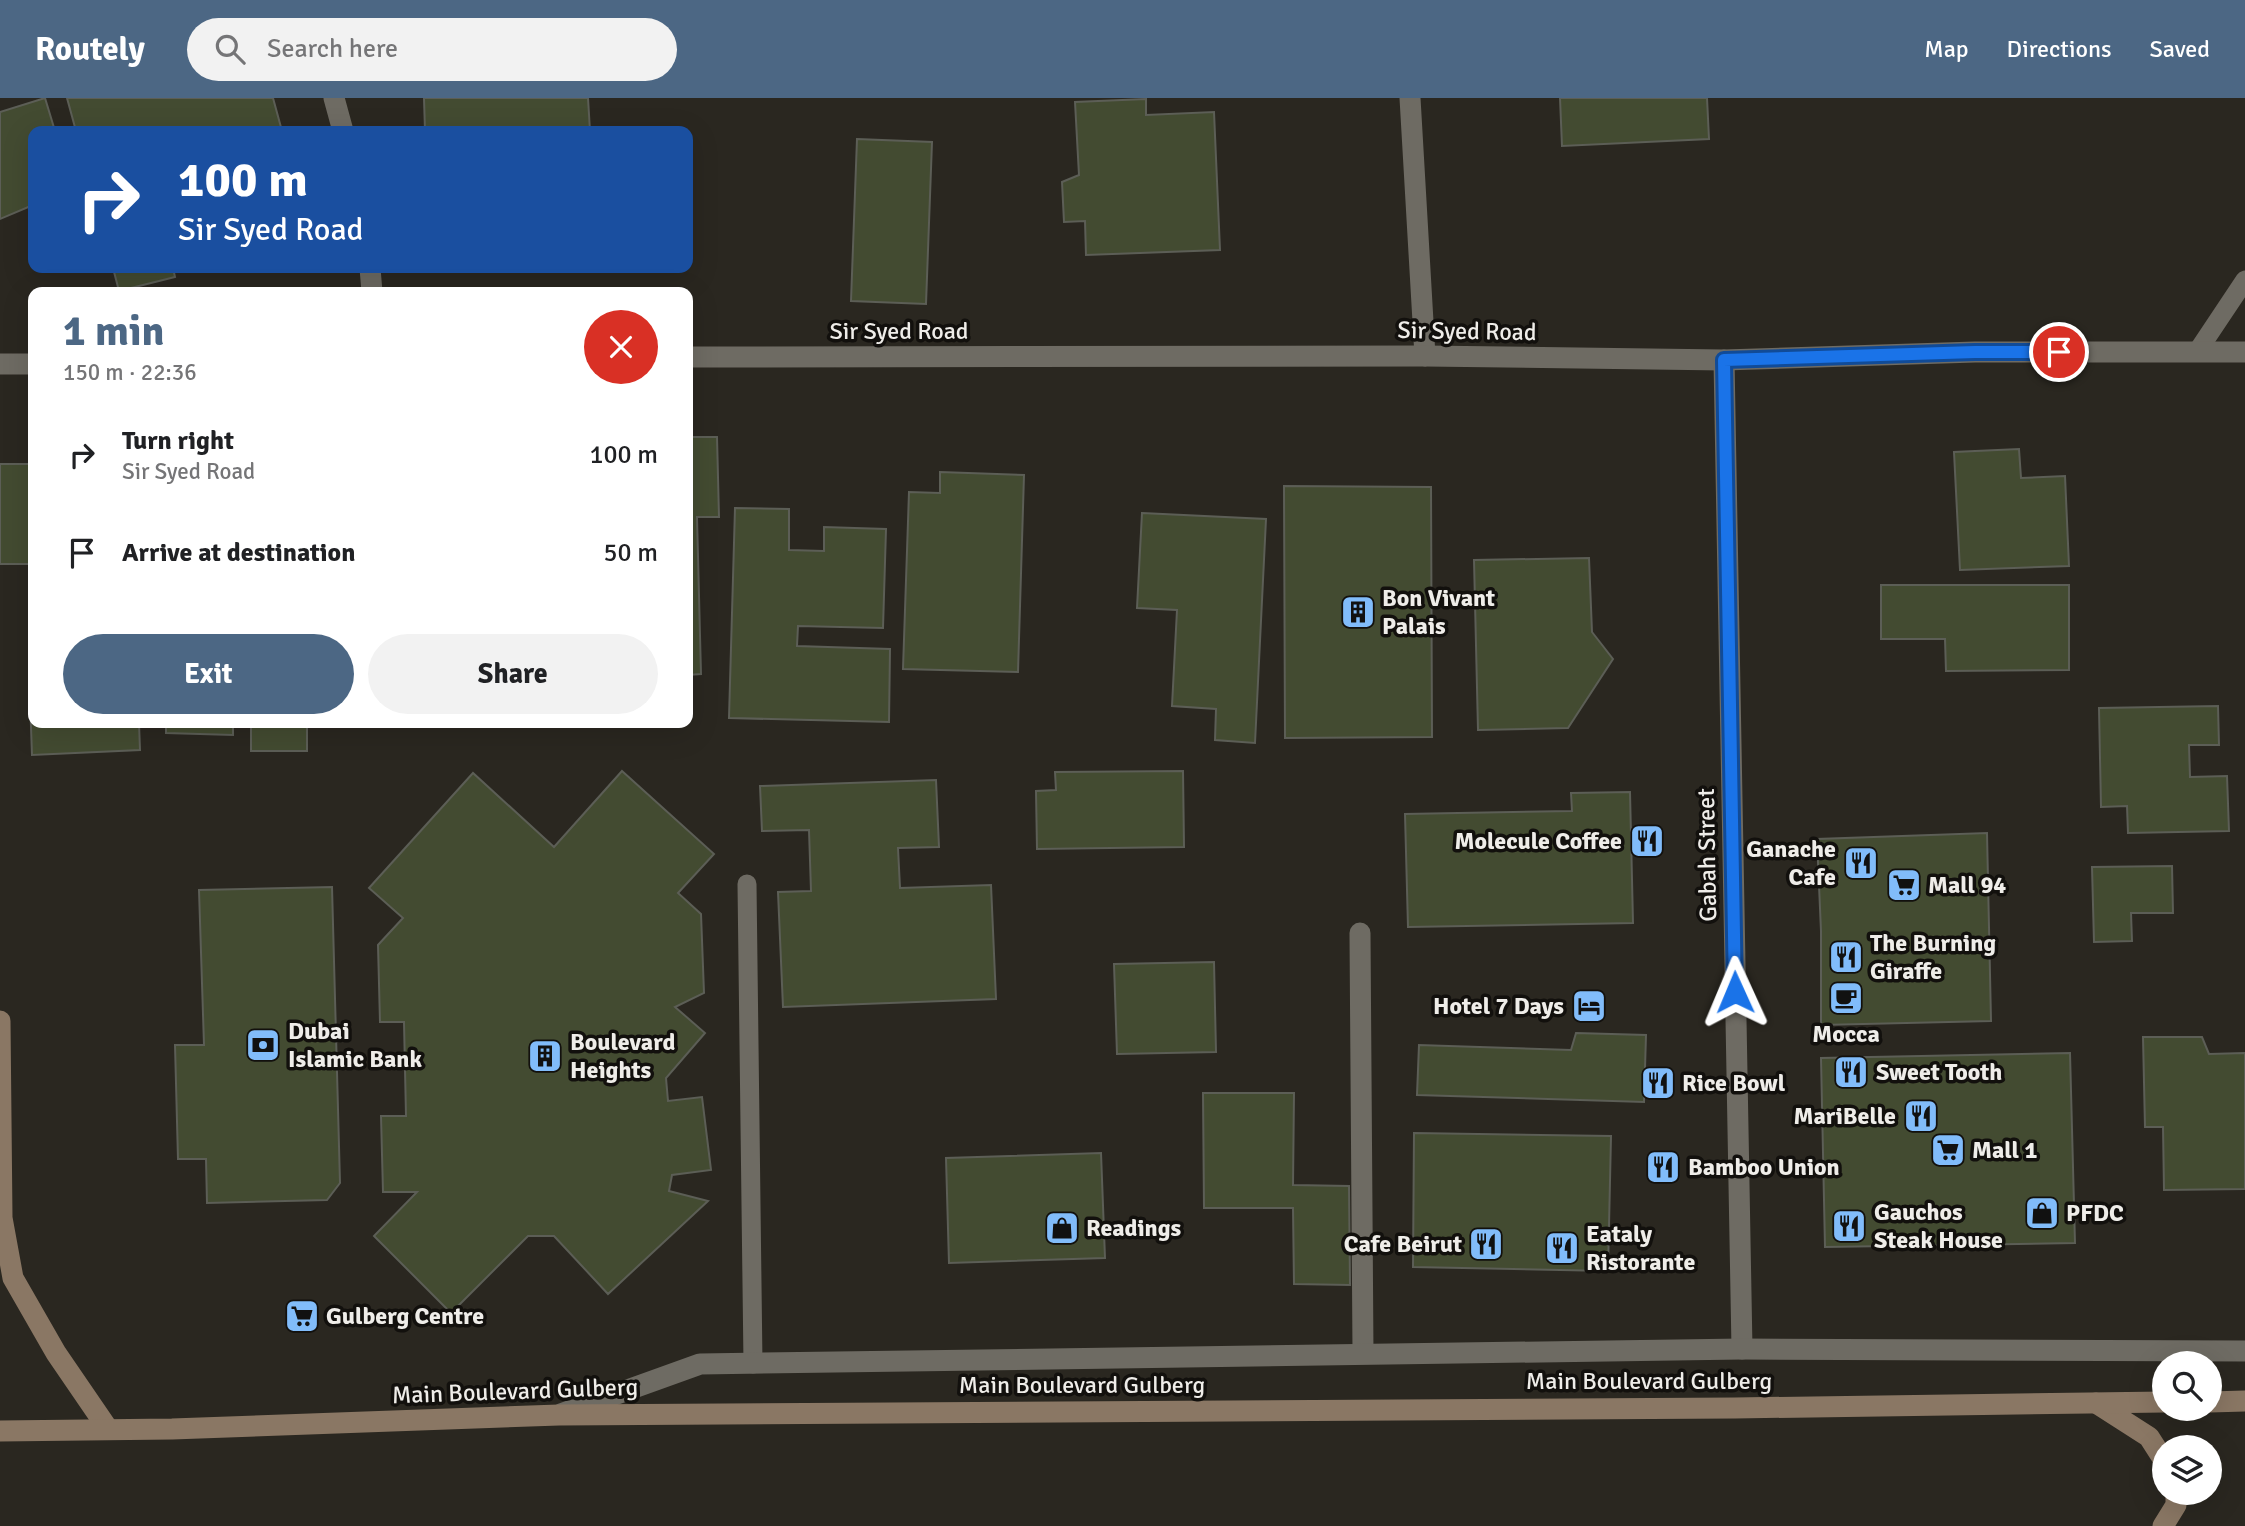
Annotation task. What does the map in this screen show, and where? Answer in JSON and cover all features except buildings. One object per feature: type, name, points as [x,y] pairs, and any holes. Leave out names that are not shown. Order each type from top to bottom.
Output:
[{"type":"main road","points":[[0,1021],[2,1219],[13,1278],[56,1353],[108,1429]]},
{"type":"main road","points":[[2222,1402],[2245,1401]]},
{"type":"main road","name":"Main Boulevard Gulberg","points":[[0,1431],[172,1429],[559,1415],[1735,1408],[2152,1402]]},
{"type":"main road","points":[[2096,1403],[2149,1437],[2152,1442]]},
{"type":"main road","points":[[2163,1526],[2176,1505]]},
{"type":"street","points":[[334,98],[342,126]]},
{"type":"street","points":[[1409,98],[1425,356]]},
{"type":"street","name":"Sir Syed Road","points":[[693,357],[1425,356],[1724,360],[1975,352],[2245,352]]},
{"type":"street","name":"Gabah Street","points":[[1724,360],[1742,1349]]},
{"type":"street","points":[[0,364],[28,364]]},
{"type":"street","points":[[1360,933],[1363,1353]]},
{"type":"street","points":[[559,1415],[700,1364],[1742,1349],[2245,1352]]},
{"type":"lane","points":[[2197,352],[2245,280]]},
{"type":"lane","points":[[747,884],[753,1364]]},
{"type":"place","name":"Bon Vivant Palais","points":[[1358,612]]},
{"type":"place","name":"Molecule Coffee","points":[[1647,841]]},
{"type":"place","name":"Ganache Cafe","points":[[1861,863]]},
{"type":"place","name":"Mall 94","points":[[1904,885]]},
{"type":"place","name":"The Burning Giraffe","points":[[1846,957]]},
{"type":"place","name":"Mocca","points":[[1846,998]]},
{"type":"place","name":"Hotel 7 Days","points":[[1589,1006]]},
{"type":"place","name":"Dubai Islamic Bank","points":[[263,1045]]},
{"type":"place","name":"Boulevard Heights","points":[[545,1056]]},
{"type":"place","name":"Sweet Tooth","points":[[1851,1072]]},
{"type":"place","name":"Rice Bowl","points":[[1658,1083]]},
{"type":"place","name":"MariBelle","points":[[1921,1116]]},
{"type":"place","name":"Mall 1","points":[[1948,1150]]},
{"type":"place","name":"Bamboo Union","points":[[1663,1167]]},
{"type":"place","name":"PFDC","points":[[2042,1213]]},
{"type":"place","name":"Gauchos Steak House","points":[[1849,1226]]},
{"type":"place","name":"Readings","points":[[1062,1228]]},
{"type":"place","name":"Cafe Beirut","points":[[1486,1244]]},
{"type":"place","name":"Eataly Ristorante","points":[[1562,1248]]},
{"type":"place","name":"Gulberg Centre","points":[[302,1316]]},
{"type":"route","points":[[1735,992],[1724,360],[2059,352]]}]
